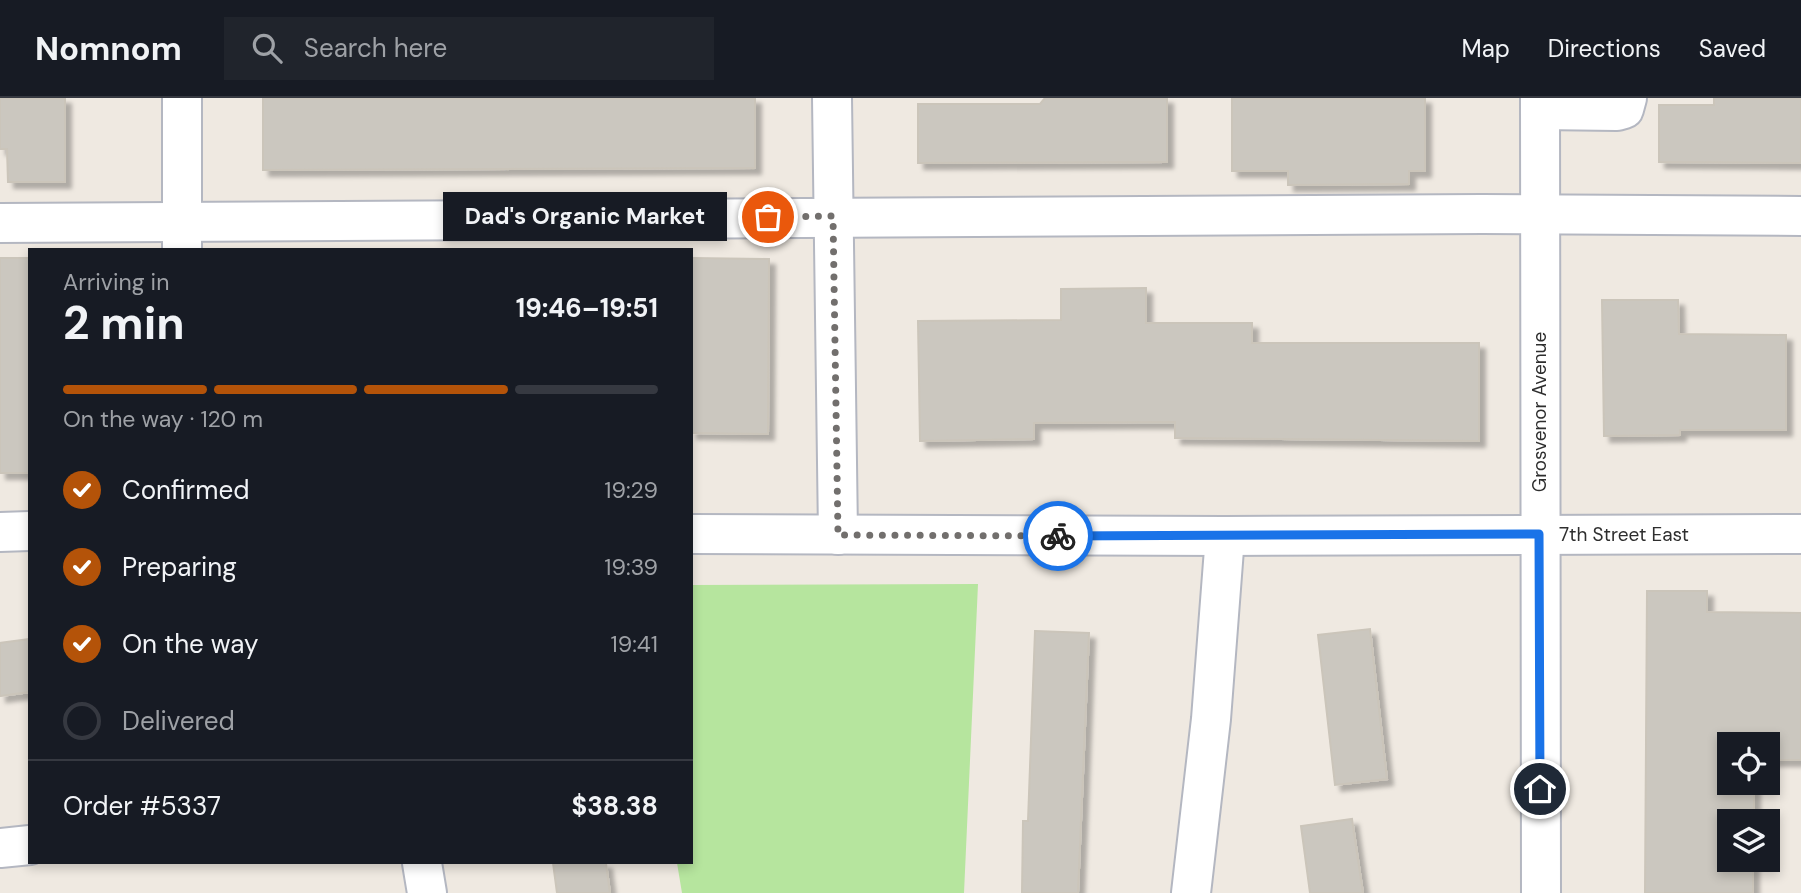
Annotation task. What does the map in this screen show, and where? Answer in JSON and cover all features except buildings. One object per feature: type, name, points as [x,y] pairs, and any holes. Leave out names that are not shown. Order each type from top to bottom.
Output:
[{"type":"street","points":[[181,98],[182,235]]},
{"type":"street","points":[[832,98],[838,535]]},
{"type":"street","points":[[1540,104],[1617,111],[1624,109],[1627,98]]},
{"type":"street","name":"Grosvenor Avenue","points":[[1540,104],[1541,893]]},
{"type":"street","points":[[0,223],[182,235],[833,216],[1801,216]]},
{"type":"street","points":[[0,532],[28,531]]},
{"type":"street","name":"7th Street East","points":[[693,534],[1801,534]]},
{"type":"street","points":[[1191,893],[1211,719],[1226,536]]},
{"type":"street","points":[[0,848],[28,845]]},
{"type":"street","points":[[422,864],[427,893]]},
{"type":"green space","points":[[978,584],[964,893],[682,893],[677,864],[693,864],[693,585]]},
{"type":"way so far","points":[[768,217],[833,216],[838,535],[1058,536]]},
{"type":"place","name":"Dad's Organic Market","points":[[768,217]]},
{"type":"route","points":[[1058,536],[1539,534],[1540,789]]}]
